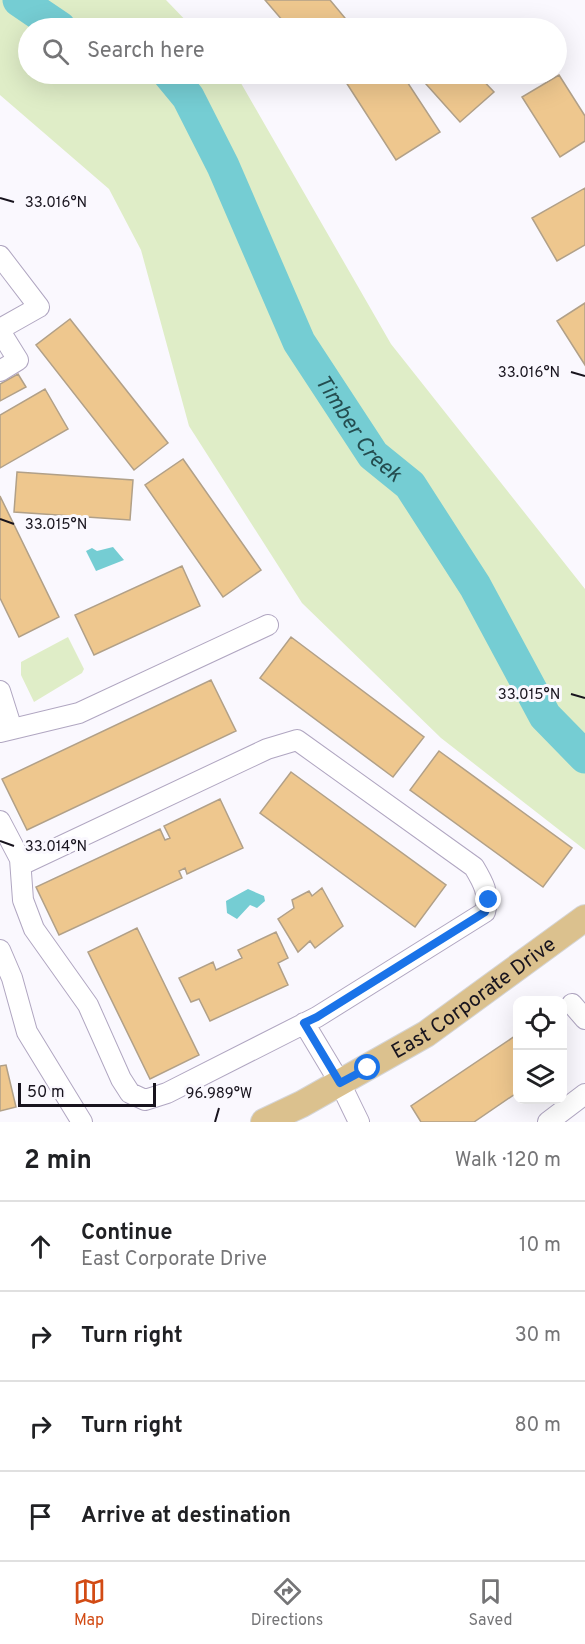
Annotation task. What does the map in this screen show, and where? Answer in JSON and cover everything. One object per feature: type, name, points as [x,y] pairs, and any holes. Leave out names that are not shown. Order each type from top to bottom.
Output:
[{"type":"main road","name":"East Corporate Drive","points":[[264,1122],[340,1083],[426,1034],[585,918]]},
{"type":"street","points":[[0,256],[39,307],[0,330],[18,360],[0,371]]},
{"type":"street","points":[[0,691],[6,731],[79,713],[268,625]]},
{"type":"street","points":[[0,821],[20,859],[23,900],[34,929],[88,1005],[121,1080],[130,1093],[145,1100],[167,1093],[317,1017],[485,912],[489,900],[484,884],[474,867],[297,740],[267,749],[21,866]]},
{"type":"street","points":[[0,950],[12,978],[27,1032],[82,1122]]},
{"type":"street","points":[[304,1023],[340,1083],[359,1122]]},
{"type":"street","points":[[548,1122],[585,1094]]},
{"type":"green space","points":[[0,0],[166,0],[183,18],[18,18],[18,84],[241,84],[391,344],[585,589],[585,850],[441,738],[302,603],[189,426],[141,250],[109,189],[0,95]]},
{"type":"green space","points":[[68,637],[84,669],[82,673],[34,702],[21,675],[21,662]]},
{"type":"water","points":[[113,547],[124,560],[96,571],[86,551],[92,548],[97,551]]},
{"type":"water","points":[[248,889],[264,896],[265,901],[257,908],[250,905],[237,919],[227,913],[226,901]]},
{"type":"building","points":[[265,0],[330,0],[345,18],[280,18]]},
{"type":"building","points":[[347,84],[409,84],[440,132],[396,160]]},
{"type":"building","points":[[426,84],[486,84],[494,92],[460,122]]},
{"type":"building","points":[[544,84],[565,84],[585,116],[585,141],[560,157],[522,97]]},
{"type":"building","points":[[585,188],[585,245],[557,261],[532,218]]},
{"type":"building","points":[[585,303],[585,365],[557,321]]},
{"type":"building","points":[[70,319],[168,443],[134,470],[36,345]]},
{"type":"building","points":[[18,374],[26,387],[0,401],[0,384]]},
{"type":"building","points":[[45,389],[68,429],[0,468],[0,415]]},
{"type":"building","points":[[183,459],[261,570],[223,597],[145,485]]},
{"type":"building","points":[[17,472],[133,480],[130,520],[14,512]]},
{"type":"building","points":[[0,496],[59,617],[19,637],[0,598]]},
{"type":"building","points":[[182,566],[200,606],[94,655],[75,615]]},
{"type":"building","points":[[291,637],[424,737],[393,777],[260,678]]},
{"type":"building","points":[[211,680],[236,731],[27,830],[2,779]]},
{"type":"building","points":[[439,751],[572,848],[543,887],[410,790]]},
{"type":"building","points":[[291,772],[446,885],[415,927],[260,813]]},
{"type":"building","points":[[220,799],[243,848],[187,874],[185,868],[179,871],[182,878],[59,935],[36,887],[160,829],[165,840],[170,838],[164,826]]},
{"type":"building","points":[[322,888],[343,926],[315,948],[310,941],[298,952],[278,919],[294,908],[292,900],[309,891],[312,896]]},
{"type":"building","points":[[137,928],[199,1055],[150,1079],[88,952]]},
{"type":"building","points":[[276,932],[288,958],[278,963],[288,985],[210,1021],[199,999],[191,1002],[179,978],[213,962],[216,970],[242,958],[238,950]]},
{"type":"building","points":[[513,1037],[513,1095],[474,1122],[421,1122],[411,1106]]},
{"type":"building","points":[[6,1065],[16,1107],[0,1111],[0,1066]]},
{"type":"waterway","name":"Timber Creek","points":[[19,0],[45,18]]},
{"type":"waterway","name":"Timber Creek","points":[[177,84],[188,97],[223,166],[299,342],[373,455],[410,485],[475,586],[545,716],[585,757]]},
{"type":"route","points":[[368,1068],[340,1083],[304,1023],[485,912],[489,900]]}]
